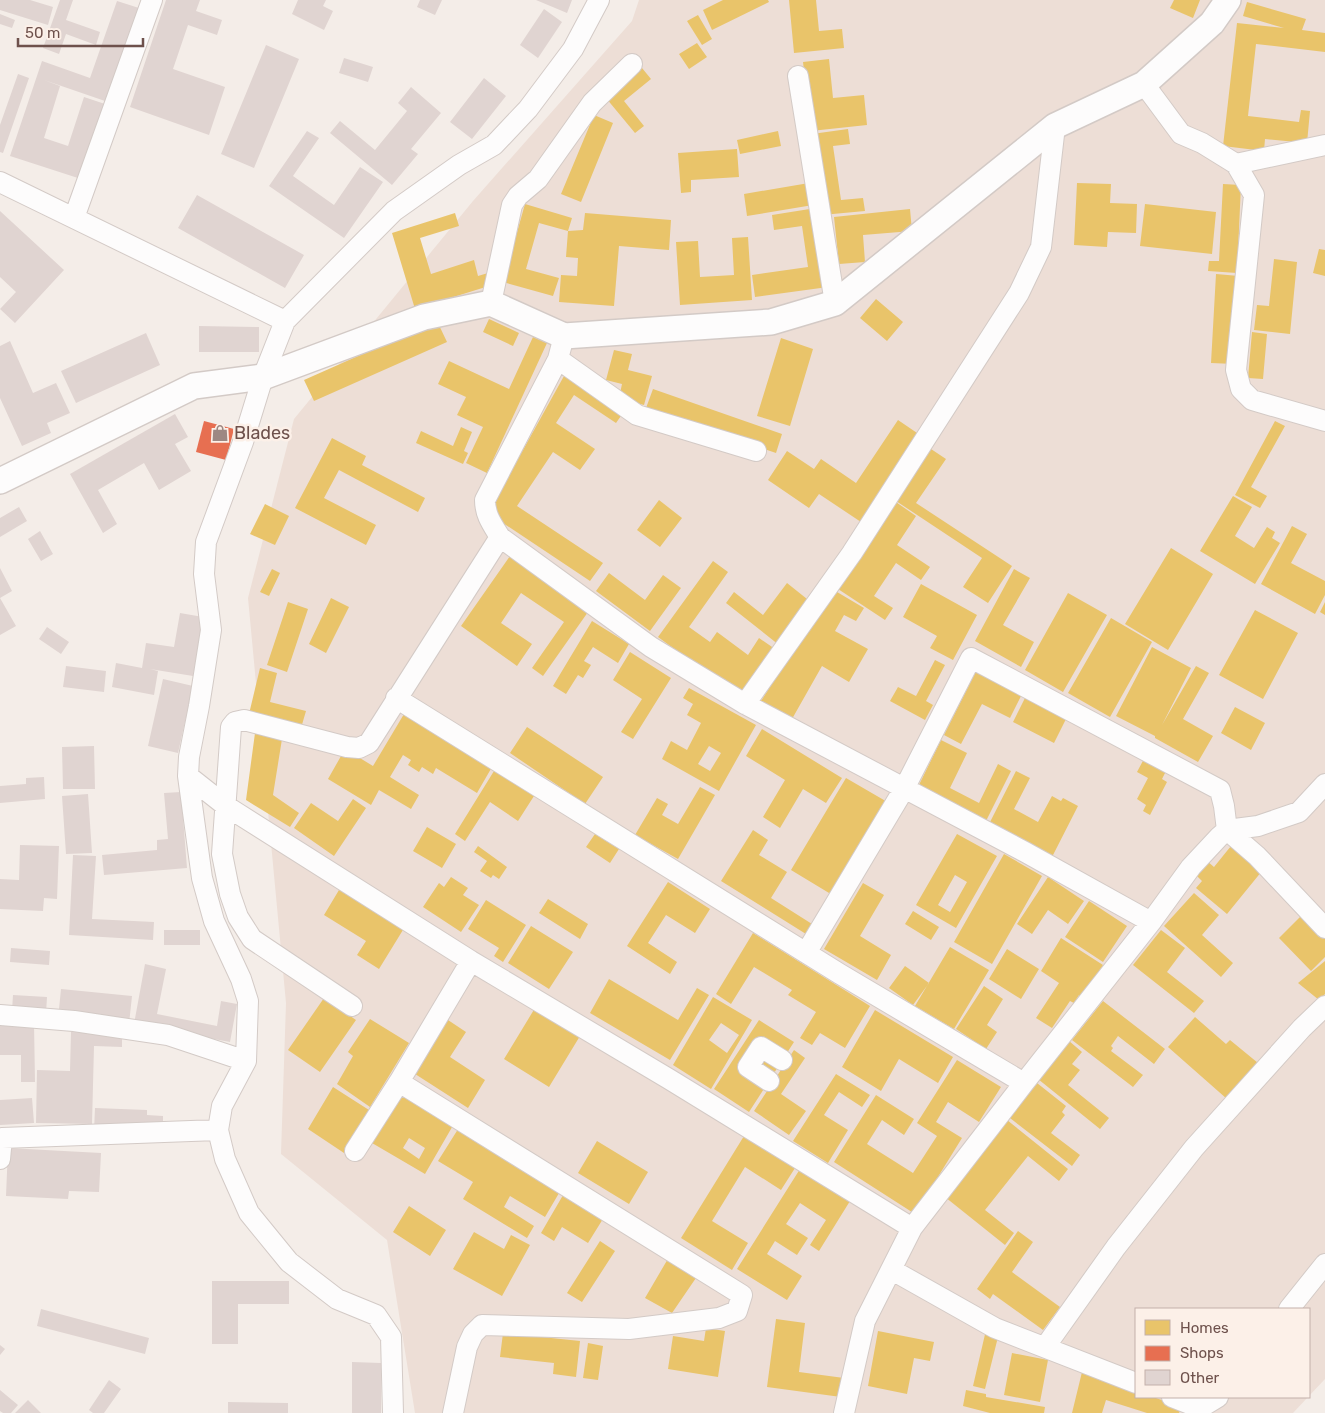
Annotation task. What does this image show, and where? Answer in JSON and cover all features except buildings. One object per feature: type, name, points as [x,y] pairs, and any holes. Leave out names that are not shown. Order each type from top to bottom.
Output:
[{"type":"street","points":[[74,218],[152,0]]},
{"type":"street","points":[[393,1413],[391,1337],[376,1315],[337,1299],[289,1262],[248,1213],[225,1159],[218,1130],[222,1106],[246,1062],[248,1001],[241,979],[214,920],[202,878],[188,776],[189,757],[211,630],[204,574],[206,542],[243,442],[263,377],[285,321],[394,212],[459,165],[494,146],[528,109],[573,49],[598,0]]},
{"type":"street","points":[[561,348],[771,322],[836,303],[1055,126],[1144,84],[1212,23],[1228,0]]},
{"type":"street","points":[[491,303],[512,205],[518,196],[538,179],[592,103],[632,64]]},
{"type":"street","points":[[798,76],[836,303]]},
{"type":"street","points":[[1144,84],[1181,134],[1202,143],[1236,164],[1254,195],[1236,370],[1241,389],[1252,400],[1325,421]]},
{"type":"street","points":[[745,704],[852,553],[1019,293],[1041,247],[1055,126]]},
{"type":"street","points":[[1236,164],[1325,145]]},
{"type":"street","points":[[0,182],[285,321]]},
{"type":"street","points":[[0,481],[194,386],[263,377],[424,317],[491,303],[561,348],[637,415],[756,451]]},
{"type":"street","points":[[561,348],[485,500],[485,508],[489,519],[500,536],[651,647],[745,704],[1025,852],[1152,922]]},
{"type":"street","points":[[352,1006],[252,939],[238,917],[230,894],[222,854],[231,727],[235,722],[244,720],[347,747],[359,748],[369,743],[500,536]]},
{"type":"street","points":[[806,954],[904,789],[971,658],[1220,790],[1227,830],[1257,856],[1325,928]]},
{"type":"street","points":[[396,698],[806,954],[1024,1083]]},
{"type":"street","points":[[188,776],[226,806],[471,961],[661,1074],[912,1228]]},
{"type":"street","points":[[844,1413],[865,1322],[912,1228],[1152,922],[1191,867],[1218,836],[1227,830],[1258,826],[1299,812],[1325,784]]},
{"type":"street","points":[[354,1151],[399,1082],[471,961]]},
{"type":"street","points":[[1045,1347],[1116,1247],[1194,1148],[1302,1028],[1325,1006]]},
{"type":"street","points":[[0,1015],[74,1021],[168,1035],[246,1062]]},
{"type":"street","points":[[769,1080],[748,1067],[761,1047],[782,1060]]},
{"type":"street","points":[[399,1082],[742,1295],[737,1311],[719,1318],[628,1329],[482,1325],[473,1334],[467,1347],[453,1413]]},
{"type":"street","points":[[0,1159],[2,1138],[218,1130]]},
{"type":"street","points":[[1290,1308],[1325,1264]]},
{"type":"street","points":[[892,1270],[995,1328],[1135,1383]]},
{"type":"street","points":[[1174,1398],[1200,1410],[1217,1398]]},
{"type":"shaded area","points":[[639,0],[1325,0],[1325,1379],[1310,1395],[1310,1308],[1135,1308],[1135,1398],[1307,1398],[1293,1413],[415,1413],[387,1240],[281,1154],[286,1003],[248,598],[294,419],[473,201],[632,21]]},
{"type":"place","name":"Blades","points":[[220,433]]}]
